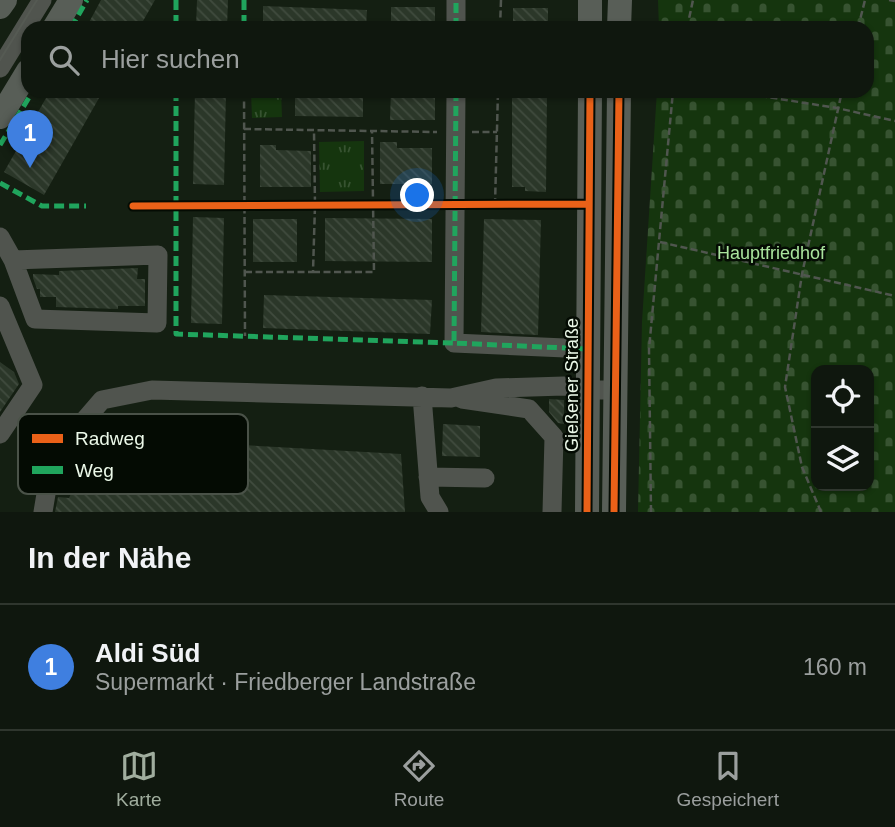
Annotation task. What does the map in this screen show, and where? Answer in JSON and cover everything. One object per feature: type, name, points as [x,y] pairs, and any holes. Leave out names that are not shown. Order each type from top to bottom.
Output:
[{"type":"main road","points":[[0,7],[5,0]]},
{"type":"main road","points":[[58,21],[71,0]]},
{"type":"main road","points":[[590,0],[590,21]]},
{"type":"main road","points":[[619,21],[620,0]]},
{"type":"main road","points":[[0,117],[21,82]]},
{"type":"main road","name":"Gießener Straße","points":[[587,512],[590,98]]},
{"type":"main road","points":[[614,512],[619,98]]},
{"type":"street","points":[[29,21],[42,0]]},
{"type":"street","points":[[456,0],[456,21]]},
{"type":"street","points":[[0,68],[21,34]]},
{"type":"street","points":[[456,98],[454,343],[588,349]]},
{"type":"street","points":[[0,237],[13,260],[35,319],[157,323],[158,255],[13,260]]},
{"type":"street","points":[[0,306],[33,385],[0,434]]},
{"type":"street","points":[[451,398],[496,388],[564,386],[588,390],[616,390]]},
{"type":"street","points":[[90,414],[102,400],[152,390],[422,396],[529,409],[554,437],[552,512]]},
{"type":"street","points":[[422,396],[430,497],[439,512]]},
{"type":"street","points":[[428,477],[485,478]]},
{"type":"street","points":[[43,512],[46,494]]},
{"type":"path","points":[[500,0],[500,21]]},
{"type":"path","points":[[688,21],[693,0]]},
{"type":"path","points":[[860,21],[865,0]]},
{"type":"path","points":[[889,0],[895,1]]},
{"type":"path","points":[[244,98],[245,336]]},
{"type":"path","points":[[495,205],[498,98]]},
{"type":"path","points":[[650,512],[649,349],[672,98]]},
{"type":"path","points":[[773,98],[895,121]]},
{"type":"path","points":[[821,512],[802,467],[785,387],[802,274],[840,98]]},
{"type":"path","points":[[244,129],[497,132]]},
{"type":"path","points":[[313,272],[314,130]]},
{"type":"path","points":[[245,272],[374,272],[372,131]]},
{"type":"path","points":[[659,242],[895,296]]},
{"type":"green space","name":"Hauptfriedhof","points":[[658,0],[895,0],[895,512],[638,512],[642,322],[657,98],[874,98],[874,21],[659,21]]},
{"type":"green space","points":[[251,98],[281,98],[282,117],[252,118]]},
{"type":"green space","points":[[364,141],[364,191],[320,192],[319,142]]},
{"type":"building","points":[[101,0],[155,0],[143,21],[90,21]]},
{"type":"building","points":[[197,0],[228,0],[227,21],[196,21]]},
{"type":"building","points":[[263,6],[367,10],[366,21],[263,21]]},
{"type":"building","points":[[391,7],[435,7],[435,21],[391,21]]},
{"type":"building","points":[[513,8],[548,8],[548,21],[513,21]]},
{"type":"building","points":[[46,98],[99,98],[44,195],[4,172]]},
{"type":"building","points":[[195,98],[226,98],[224,185],[193,184]]},
{"type":"building","points":[[295,98],[363,98],[363,117],[295,116]]},
{"type":"building","points":[[391,98],[435,98],[435,120],[390,120]]},
{"type":"building","points":[[512,98],[547,98],[546,192],[512,187]]},
{"type":"building","points":[[380,142],[397,142],[397,148],[432,148],[432,184],[380,184]]},
{"type":"building","points":[[260,145],[276,145],[276,150],[311,151],[311,187],[260,187]]},
{"type":"building","points":[[193,217],[224,218],[222,324],[191,323]]},
{"type":"building","points":[[325,218],[432,219],[432,262],[325,261]]},
{"type":"building","points":[[253,219],[297,219],[297,262],[253,262]]},
{"type":"building","points":[[484,219],[541,220],[538,335],[481,332]]},
{"type":"building","points":[[138,268],[137,279],[145,279],[145,306],[118,306],[118,309],[56,307],[56,297],[40,297],[40,289],[37,289],[33,278],[33,274],[59,275],[59,271]]},
{"type":"building","points":[[264,295],[432,300],[430,334],[263,328]]},
{"type":"building","points":[[0,362],[14,372],[19,384],[0,412]]},
{"type":"building","points":[[549,399],[564,400],[564,424],[558,423],[549,412]]},
{"type":"building","points":[[443,424],[480,426],[480,457],[442,456]]},
{"type":"building","points":[[248,445],[401,454],[405,512],[55,512],[58,497],[69,498],[71,494],[248,494]]},
{"type":"tram line","points":[[24,21],[37,0]]},
{"type":"tram line","points":[[0,60],[21,26]]},
{"type":"marked path","points":[[75,21],[87,0]]},
{"type":"marked path","points":[[176,0],[176,21]]},
{"type":"marked path","points":[[244,0],[244,21]]},
{"type":"marked path","points":[[456,0],[456,21]]},
{"type":"marked path","points":[[0,145],[29,98]]},
{"type":"marked path","points":[[176,98],[176,334],[454,343]]},
{"type":"marked path","points":[[456,98],[454,343],[588,349]]},
{"type":"marked path","points":[[0,183],[42,206],[86,206]]},
{"type":"cycle path","points":[[587,512],[590,98]]},
{"type":"cycle path","points":[[614,512],[619,98]]},
{"type":"cycle path","points":[[133,206],[589,204]]},
{"type":"place","name":"Aldi Süd","points":[[30,168]]}]
